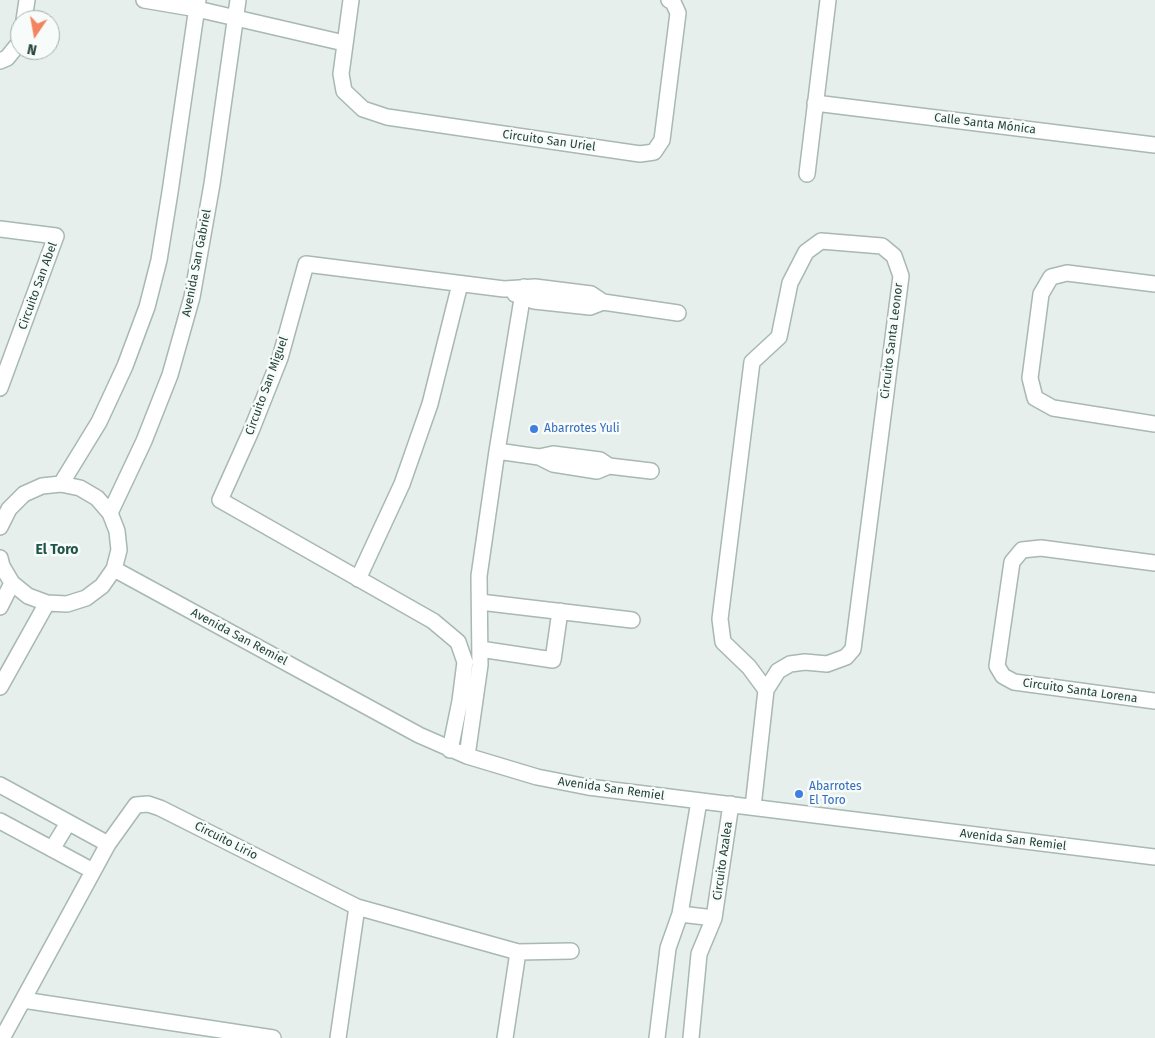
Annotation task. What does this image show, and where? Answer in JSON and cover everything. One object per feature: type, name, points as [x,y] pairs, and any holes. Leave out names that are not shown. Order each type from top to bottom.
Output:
[{"type":"street","points":[[144,0],[197,5],[236,18],[344,43]]},
{"type":"street","name":"Avenida San Gabriel","points":[[110,513],[144,441],[170,375],[192,297],[212,184],[238,0]]},
{"type":"street","name":"Circuito San Uriel","points":[[350,0],[341,74],[344,92],[363,109],[387,117],[640,154],[654,152],[662,140],[678,13],[673,2],[669,0]]},
{"type":"street","points":[[807,174],[828,0]]},
{"type":"street","points":[[61,484],[99,422],[125,366],[147,307],[159,260],[169,202],[197,5]]},
{"type":"street","name":"Calle Santa Mónica","points":[[815,103],[1155,145]]},
{"type":"street","name":"Circuito San Abel","points":[[0,229],[56,236],[0,388]]},
{"type":"street","name":"Circuito Santa Leonor","points":[[753,807],[766,690],[778,671],[790,664],[805,662],[827,664],[846,657],[852,650],[901,276],[894,256],[882,246],[821,241],[806,252],[790,283],[778,336],[752,362],[720,619],[723,642],[749,667],[766,690]]},
{"type":"street","name":"Circuito San Miguel","points":[[450,750],[460,701],[465,662],[458,642],[433,621],[220,500],[251,431],[280,358],[306,264],[524,292],[534,301],[590,307],[603,302],[678,313]]},
{"type":"street","points":[[1155,284],[1067,273],[1051,278],[1041,294],[1030,378],[1035,398],[1053,408],[1155,424]]},
{"type":"street","points":[[358,579],[402,484],[426,413],[460,284]]},
{"type":"street","points":[[467,756],[480,665],[479,576],[497,451],[524,292]]},
{"type":"street","points":[[497,451],[539,457],[553,464],[597,471],[609,466],[651,472]]},
{"type":"street","points":[[0,558],[2,566],[12,583],[28,596],[47,603],[67,604],[86,598],[102,586],[114,569],[119,550],[117,531],[110,513],[97,498],[80,488],[61,484],[42,486],[24,494],[2,519]]},
{"type":"street","name":"Circuito Santa Lorena","points":[[1155,563],[1042,548],[1022,550],[1012,562],[997,666],[1003,676],[1014,682],[1155,701]]},
{"type":"street","name":"Avenida San Remiel","points":[[114,569],[419,735],[450,750],[537,777],[588,787],[1155,857]]},
{"type":"street","points":[[0,607],[12,583]]},
{"type":"street","points":[[480,602],[632,620]]},
{"type":"street","points":[[0,687],[47,603]]},
{"type":"street","points":[[480,649],[554,660],[560,611]]},
{"type":"street","points":[[0,785],[108,844]]},
{"type":"street","points":[[657,1038],[668,948],[680,914],[699,801]]},
{"type":"street","name":"Circuito Lirio","points":[[5,1033],[108,844],[136,805],[148,804],[160,808],[357,907],[518,952],[571,951]]},
{"type":"street","name":"Circuito Azalea","points":[[691,1038],[699,954],[714,918],[731,804]]},
{"type":"street","points":[[0,821],[93,871]]},
{"type":"street","points":[[52,849],[68,823]]},
{"type":"street","points":[[338,1038],[357,907]]},
{"type":"street","name":"Circuito Azalea","points":[[680,914],[714,918]]},
{"type":"street","points":[[505,1038],[518,952]]},
{"type":"street","points":[[23,1000],[273,1038]]},
{"type":"place","name":"Abarrotes Yuli","points":[[534,429]]},
{"type":"place","name":"Abarrotes El Toro","points":[[799,794]]},
{"type":"district","name":"El Toro","points":[[57,550]]}]
